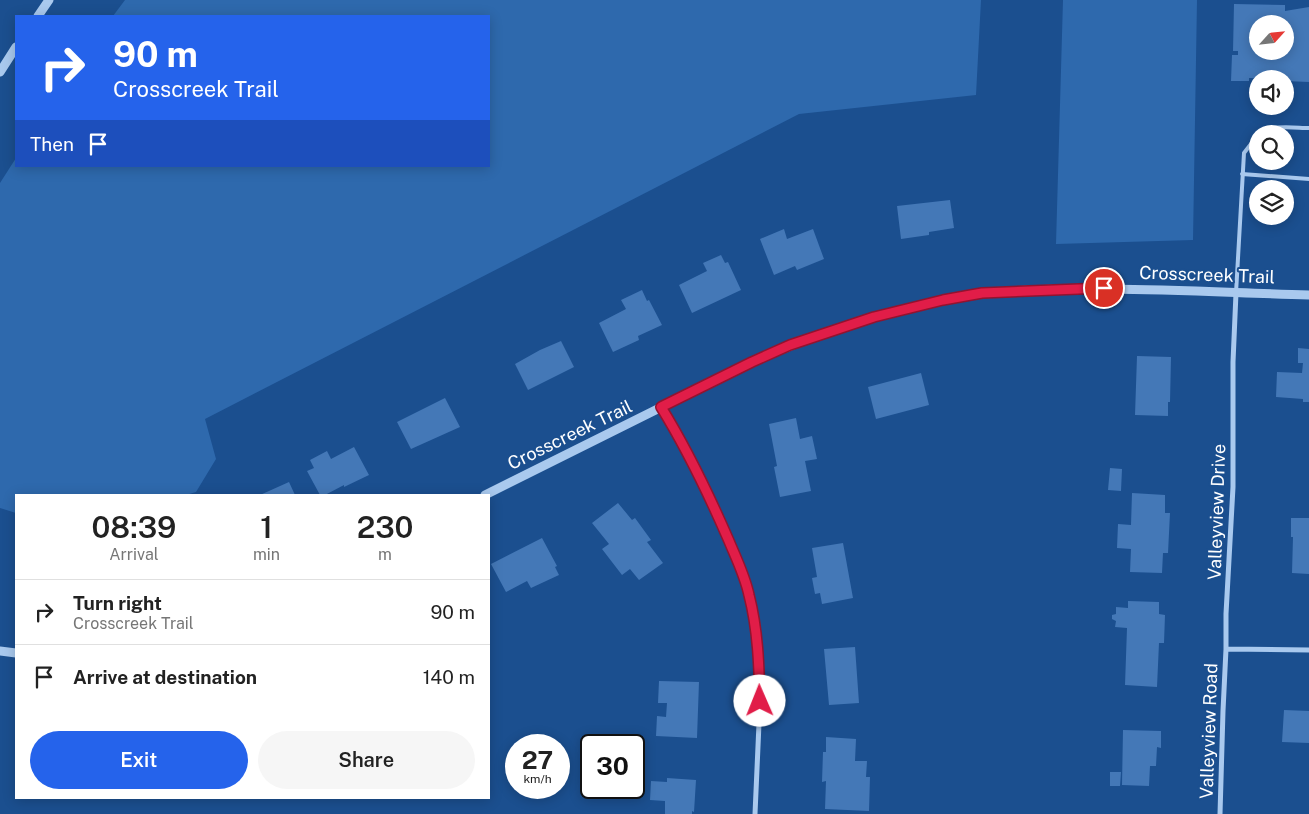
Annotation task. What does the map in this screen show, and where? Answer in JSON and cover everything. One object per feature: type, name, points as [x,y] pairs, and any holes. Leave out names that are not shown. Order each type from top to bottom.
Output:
[{"type":"street","points":[[39,15],[49,0]]},
{"type":"street","points":[[0,72],[15,49]]},
{"type":"street","name":"Crosscreek Trail","points":[[487,494],[752,362],[790,345],[874,317],[943,300],[982,293],[1104,288],[1309,295]]},
{"type":"street","name":"Valleyview Drive","points":[[1226,649],[1226,614],[1233,487],[1233,362],[1236,293]]},
{"type":"street","points":[[661,407],[677,433],[719,518],[749,593],[759,659],[760,701],[755,814]]},
{"type":"street","points":[[1226,649],[1309,650]]},
{"type":"street","name":"Valleyview Road","points":[[1220,814],[1222,711],[1226,649]]},
{"type":"street","points":[[0,651],[15,653]]},
{"type":"lane","points":[[1294,128],[1309,128]]},
{"type":"lane","points":[[1236,293],[1242,174],[1244,153],[1249,146]]},
{"type":"lane","points":[[1242,174],[1309,179]]},
{"type":"shaded area","points":[[125,0],[981,0],[976,95],[799,114],[205,419],[216,459],[196,492],[189,494],[15,494],[15,513],[0,508],[0,183],[15,160],[15,167],[490,167],[490,15],[114,15]]},
{"type":"shaded area","points":[[1063,0],[1197,0],[1193,240],[1056,244]]},
{"type":"building","points":[[1234,4],[1285,5],[1285,11],[1309,7],[1309,82],[1294,81],[1294,70],[1249,70],[1249,81],[1231,81],[1232,55],[1238,55],[1238,51],[1233,51]]},
{"type":"building","points":[[950,200],[954,228],[929,232],[929,235],[901,239],[897,206]]},
{"type":"building","points":[[784,229],[787,239],[813,229],[824,259],[797,270],[795,266],[774,275],[760,239]]},
{"type":"building","points":[[721,255],[725,263],[728,262],[741,290],[692,313],[679,285],[707,271],[703,263]]},
{"type":"building","points":[[642,290],[662,325],[638,336],[639,340],[613,352],[599,323],[626,309],[621,300]]},
{"type":"building","points":[[561,341],[574,367],[528,390],[515,364]]},
{"type":"building","points":[[1298,348],[1309,349],[1309,402],[1303,402],[1303,399],[1276,397],[1277,372],[1302,373],[1303,363],[1298,363]]},
{"type":"building","points":[[1137,356],[1171,357],[1168,416],[1135,415]]},
{"type":"building","points":[[921,373],[929,405],[876,419],[868,387]]},
{"type":"building","points":[[445,398],[460,427],[411,449],[397,422]]},
{"type":"building","points":[[796,418],[800,439],[812,436],[817,459],[805,461],[811,491],[780,497],[774,467],[777,466],[769,424]]},
{"type":"building","points":[[354,447],[369,475],[327,494],[319,494],[307,471],[314,468],[310,460],[327,451],[331,459]]},
{"type":"building","points":[[1110,468],[1122,469],[1121,491],[1108,490]]},
{"type":"building","points":[[289,482],[295,494],[262,494]]},
{"type":"building","points":[[1132,493],[1165,495],[1165,513],[1170,513],[1168,553],[1163,553],[1162,573],[1130,572],[1131,549],[1117,548],[1118,524],[1131,525]]},
{"type":"building","points":[[618,503],[632,520],[635,518],[651,540],[647,542],[663,563],[639,580],[630,569],[622,575],[602,549],[609,544],[592,523]]},
{"type":"building","points":[[1291,518],[1309,518],[1309,574],[1292,573],[1293,537],[1291,537]]},
{"type":"building","points":[[542,538],[557,566],[555,567],[559,575],[531,588],[527,581],[506,592],[491,564]]},
{"type":"building","points":[[843,543],[853,598],[822,604],[820,593],[815,594],[812,578],[817,577],[812,548]]},
{"type":"building","points":[[1128,601],[1159,602],[1159,614],[1165,615],[1164,643],[1159,643],[1157,687],[1125,685],[1127,628],[1115,627],[1116,621],[1112,619],[1112,615],[1116,614],[1116,607],[1128,608]]},
{"type":"building","points":[[855,647],[859,703],[829,705],[824,649]]},
{"type":"building","points":[[659,681],[699,682],[697,738],[656,736],[657,716],[666,717],[667,703],[658,703]]},
{"type":"building","points":[[1284,710],[1309,711],[1309,743],[1282,742]]},
{"type":"building","points":[[1123,730],[1161,731],[1161,748],[1157,747],[1156,766],[1150,766],[1149,786],[1122,785]]},
{"type":"building","points":[[826,737],[856,739],[855,761],[867,761],[866,777],[870,777],[869,811],[825,809],[826,781],[822,782],[823,752],[826,752]]},
{"type":"building","points":[[1110,772],[1121,772],[1120,786],[1110,786]]},
{"type":"building","points":[[667,778],[696,780],[694,812],[692,811],[692,814],[665,814],[665,801],[650,800],[651,781],[667,782]]},
{"type":"route","points":[[760,701],[759,659],[749,593],[719,518],[677,433],[661,407],[790,345],[874,317],[943,300],[982,293],[1104,288]]}]
